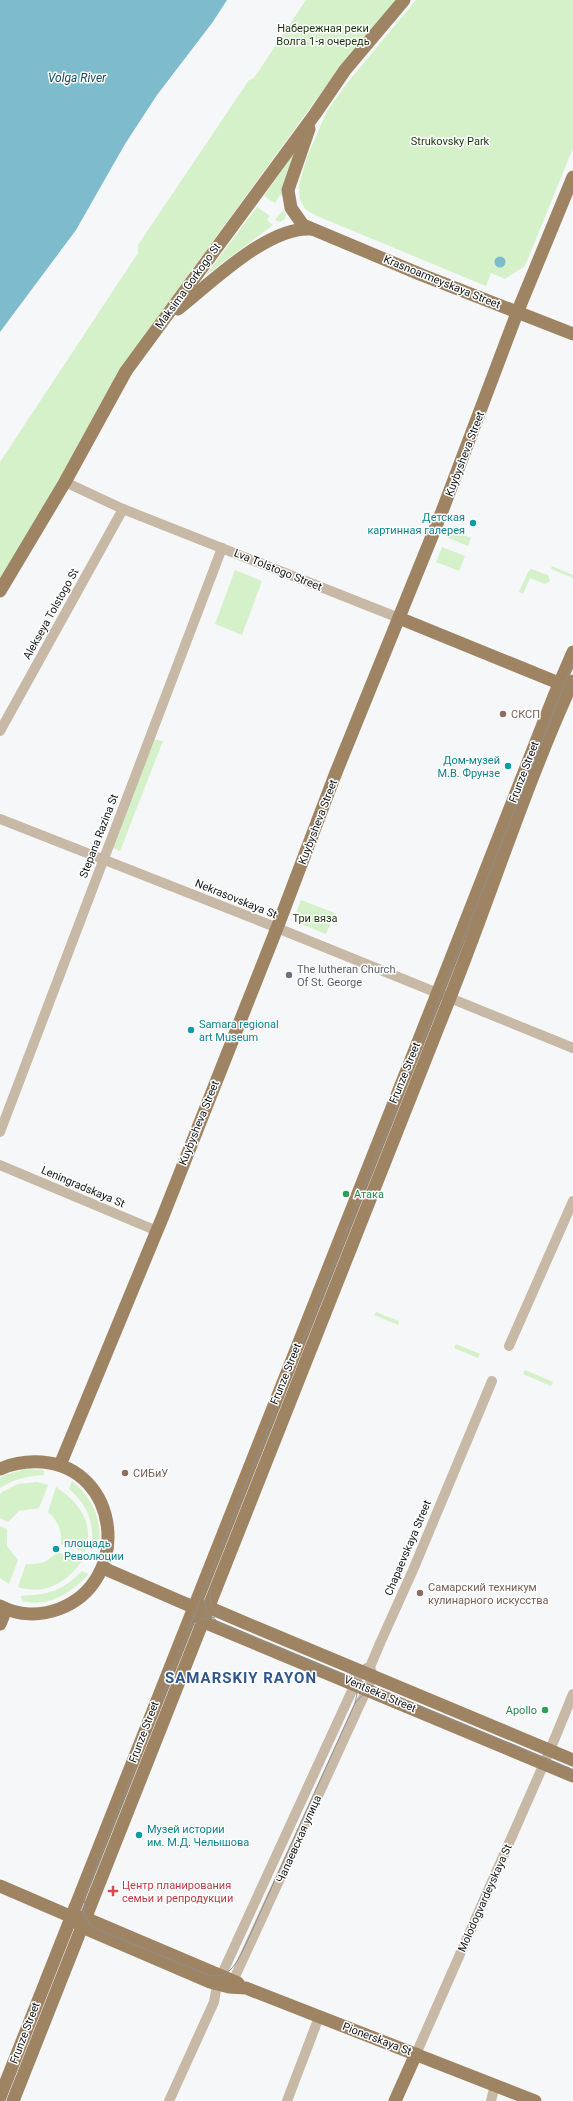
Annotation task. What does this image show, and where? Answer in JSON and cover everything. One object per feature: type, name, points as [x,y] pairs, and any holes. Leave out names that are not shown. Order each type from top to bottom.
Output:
[{"type":"main road","name":"Maksima Gorkogo St","points":[[0,592],[65,482],[126,371],[147,340],[166,319],[253,197],[315,114],[345,70],[404,0]]},
{"type":"main road","name":"Krasnoarmeyskaya Street","points":[[315,114],[290,180],[288,190],[289,204],[296,217],[303,225],[517,313],[573,334]]},
{"type":"main road","name":"Kuybysheva Street","points":[[60,1465],[156,1231],[277,928],[335,775],[460,466],[517,313],[573,177]]},
{"type":"main road","name":"Krasnoarmeyskaya Street","points":[[166,319],[265,243],[290,230],[311,229]]},
{"type":"main road","name":"Lva Tolstogo Street","points":[[399,618],[569,685]]},
{"type":"main road","name":"Frunze Street","points":[[13,2101],[330,1294],[450,998],[569,685],[573,652]]},
{"type":"main road","name":"Frunze Street","points":[[0,2097],[437,993],[569,685]]},
{"type":"main road","points":[[0,1469],[24,1462],[50,1463],[60,1465],[81,1478],[93,1491],[103,1507],[109,1538],[107,1555],[103,1568],[91,1588],[67,1606],[53,1612],[32,1614],[3,1608],[0,1624]]},
{"type":"main road","name":"Ventseka Street","points":[[103,1568],[193,1607],[208,1607],[368,1671],[573,1760]]},
{"type":"main road","points":[[193,1607],[202,1621]]},
{"type":"main road","name":"Ventseka Street","points":[[202,1621],[545,1763],[573,1776]]},
{"type":"main road","points":[[0,1886],[225,1982]]},
{"type":"main road","name":"Pionerskaya St","points":[[225,1982],[246,1988],[534,2101]]},
{"type":"main road","name":"Molodogvardeyskaya St","points":[[395,2101],[416,2054]]},
{"type":"street","name":"Lva Tolstogo Street","points":[[65,482],[123,509],[399,618]]},
{"type":"street","name":"Alekseya Tolstogo St","points":[[0,731],[123,509]]},
{"type":"street","name":"Stepana Razina St","points":[[0,1132],[222,548]]},
{"type":"street","name":"Nekrasovskaya St","points":[[0,819],[277,928],[573,1048]]},
{"type":"street","name":"Leningradskaya St","points":[[0,1165],[156,1231]]},
{"type":"street","points":[[509,1346],[573,1201]]},
{"type":"street","name":"Chapaevskaya Street","points":[[361,1687],[492,1382]]},
{"type":"street","name":"Чапаевская улица","points":[[225,1982],[361,1687]]},
{"type":"street","name":"Molodogvardeyskaya St","points":[[416,2054],[545,1763],[573,1694]]},
{"type":"street","points":[[169,2101],[214,2002],[225,1982]]},
{"type":"street","points":[[287,2101],[319,2017]]},
{"type":"street","points":[[491,2101],[495,2085]]},
{"type":"green space","name":"Набережная реки Волга 1-я очередь","points":[[306,0],[396,0],[340,67],[196,264],[136,351],[0,581],[0,462],[138,253],[138,245],[249,80],[254,78]]},
{"type":"green space","name":"Strukovsky Park","points":[[416,0],[573,0],[573,148],[525,266],[505,279],[491,273],[486,286],[317,216],[306,210],[300,200],[299,185],[307,157],[327,111],[348,82]]},
{"type":"green space","points":[[300,144],[282,196],[280,195],[275,203],[264,196]]},
{"type":"green space","points":[[257,207],[270,216],[267,220],[273,225],[205,276]]},
{"type":"green space","points":[[283,210],[286,215],[285,219],[280,222],[275,220]]},
{"type":"green space","points":[[449,529],[471,538],[468,546],[446,537]]},
{"type":"green space","points":[[442,547],[465,556],[459,571],[436,562]]},
{"type":"green space","points":[[552,566],[573,575],[573,578],[551,569]]},
{"type":"green space","points":[[531,569],[548,575],[550,581],[545,584],[530,578],[523,594],[519,592],[528,572]]},
{"type":"green space","points":[[235,570],[262,581],[242,635],[215,624]]},
{"type":"green space","points":[[153,739],[163,741],[120,851],[111,847]]},
{"type":"green space","name":"Три вяза","points":[[301,900],[335,913],[326,934],[296,922],[295,916]]},
{"type":"green space","points":[[376,1312],[399,1321],[398,1325],[374,1315]]},
{"type":"green space","points":[[456,1344],[480,1354],[478,1358],[454,1348]]},
{"type":"green space","points":[[525,1370],[553,1382],[551,1386],[523,1374]]},
{"type":"green space","points":[[25,1469],[44,1470],[44,1475],[21,1478],[0,1488],[0,1478]]},
{"type":"green space","points":[[72,1481],[91,1502],[99,1526],[99,1545],[92,1544],[92,1528],[88,1514],[80,1500],[69,1489]]},
{"type":"green space","points":[[37,1482],[48,1485],[39,1508],[19,1511],[8,1522],[0,1518],[0,1494],[2,1492],[18,1484]]},
{"type":"green space","points":[[56,1487],[72,1499],[83,1514],[88,1532],[88,1541],[85,1552],[61,1544],[59,1526],[48,1512]]},
{"type":"green space","points":[[0,1526],[7,1529],[7,1546],[18,1560],[9,1584],[0,1578]]},
{"type":"green space","points":[[57,1552],[82,1561],[76,1569],[62,1581],[54,1585],[37,1590],[18,1587],[26,1564],[43,1562]]},
{"type":"green space","points":[[82,1571],[89,1574],[67,1593],[50,1601],[32,1603],[22,1601],[21,1596],[48,1593],[61,1588]]},
{"type":"water","name":"Volga River","points":[[0,0],[227,0],[212,23],[157,95],[125,144],[76,230],[0,332]]},
{"type":"water","points":[[500,256],[504,258],[506,262],[504,266],[500,268],[496,266],[494,262],[496,258]]},
{"type":"tram line","points":[[345,1669],[353,1676],[355,1680],[357,1688],[355,1703],[246,1944],[232,1968],[222,1975],[208,1975],[92,1927],[84,1915],[85,1896],[191,1623],[573,663]]},
{"type":"tram line","points":[[211,1587],[211,1604],[221,1618]]},
{"type":"tram line","points":[[204,1600],[206,1611],[219,1623],[573,1770]]},
{"type":"tram line","points":[[191,1628],[201,1619],[215,1617]]},
{"type":"tram line","points":[[355,1703],[369,1691],[380,1690]]},
{"type":"place","name":"Детская картинная галерея","points":[[473,523]]},
{"type":"place","name":"СКСП","points":[[503,714]]},
{"type":"place","name":"Дом-музей М.В. Фрунзе","points":[[508,766]]},
{"type":"place","name":"The lutheran Church Of St. George","points":[[289,975]]},
{"type":"place","name":"Samara regional art Museum","points":[[191,1030]]},
{"type":"place","name":"Атака","points":[[346,1194]]},
{"type":"place","name":"СИБиУ","points":[[125,1473]]},
{"type":"place","name":"площадь Революции","points":[[56,1549]]},
{"type":"place","name":"Самарский техникум кулинарного искусства","points":[[420,1593]]},
{"type":"place","name":"Apollo","points":[[545,1710]]},
{"type":"place","name":"Музей истории им. М.Д. Челышова","points":[[139,1835]]},
{"type":"place","name":"Центр планирования семьи и репродукции","points":[[113,1891]]},
{"type":"district","name":"SAMARSKIY RAYON","points":[[241,1678]]}]
